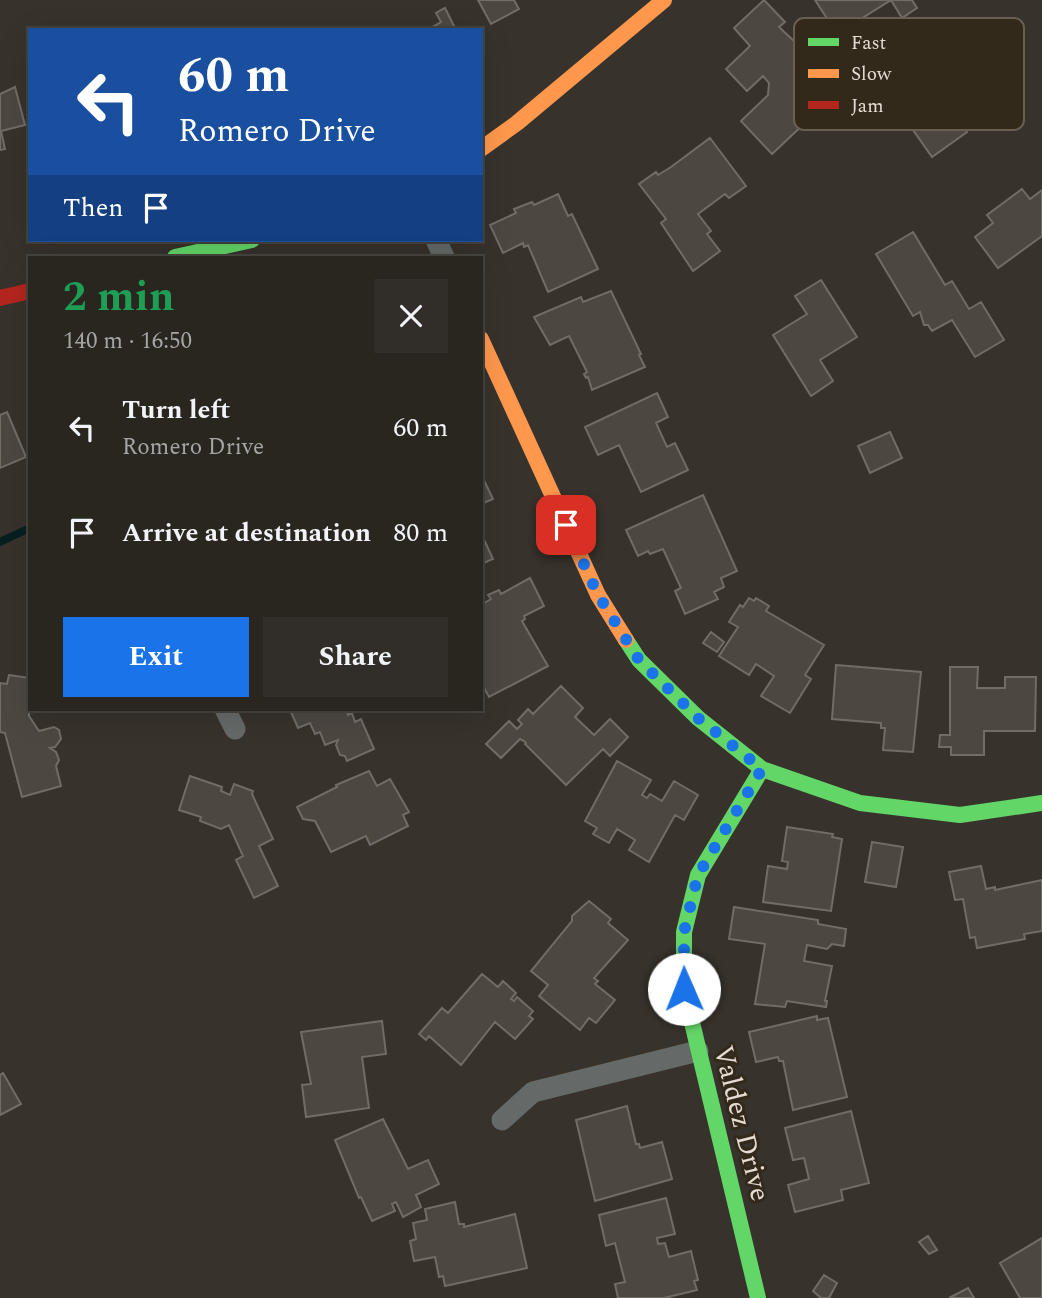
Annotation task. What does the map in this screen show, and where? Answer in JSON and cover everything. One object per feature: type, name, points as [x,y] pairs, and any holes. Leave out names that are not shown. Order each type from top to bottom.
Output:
[{"type":"street","points":[[483,148],[517,124],[664,0]]},
{"type":"street","points":[[182,256],[243,242]]},
{"type":"street","points":[[0,298],[28,291]]},
{"type":"street","points":[[483,343],[598,595],[639,660],[698,718],[762,769],[860,803],[960,814],[1042,803]]},
{"type":"street","points":[[226,711],[235,729]]},
{"type":"street","name":"Valdez Drive","points":[[758,1298],[684,989],[684,932],[698,875],[762,769]]},
{"type":"street","points":[[502,1120],[533,1092],[698,1051]]},
{"type":"building","points":[[478,0],[514,0],[519,9],[491,24]]},
{"type":"building","points":[[764,0],[785,22],[779,27],[794,41],[794,130],[797,130],[772,154],[741,121],[768,95],[769,83],[763,76],[747,91],[726,69],[750,46],[734,28]]},
{"type":"building","points":[[815,0],[891,0],[862,18],[827,18]]},
{"type":"building","points":[[891,0],[912,0],[917,8],[902,18]]},
{"type":"building","points":[[445,8],[455,28],[430,28],[441,22],[436,13]]},
{"type":"building","points":[[15,87],[25,125],[1,131],[5,149],[0,150],[0,94]]},
{"type":"building","points":[[913,130],[966,130],[967,132],[932,157]]},
{"type":"building","points":[[710,138],[746,186],[729,198],[725,194],[698,214],[711,231],[707,234],[720,251],[693,271],[661,223],[666,219],[639,184],[656,172],[658,175],[671,167]]},
{"type":"building","points":[[1022,189],[1030,199],[1042,190],[1042,236],[998,268],[975,237],[993,223],[987,215]]},
{"type":"building","points":[[558,194],[568,216],[572,214],[598,269],[548,292],[528,245],[524,247],[523,243],[503,253],[490,225],[516,213],[514,209],[532,202],[534,205]]},
{"type":"building","points":[[913,232],[945,285],[952,281],[969,309],[981,302],[1004,340],[975,357],[952,320],[932,331],[928,325],[924,325],[920,312],[913,316],[876,254]]},
{"type":"building","points":[[821,280],[857,337],[820,360],[833,381],[811,396],[773,335],[807,314],[795,296]]},
{"type":"building","points":[[611,291],[645,367],[592,390],[588,377],[584,374],[587,372],[569,336],[550,345],[534,317],[581,297],[583,302]]},
{"type":"building","points":[[657,393],[668,417],[656,423],[667,447],[675,443],[688,470],[641,492],[619,445],[598,455],[585,427]]},
{"type":"building","points":[[7,412],[26,457],[0,468],[0,415]]},
{"type":"building","points":[[890,432],[902,458],[870,473],[858,446]]},
{"type":"building","points":[[483,478],[493,499],[483,503]]},
{"type":"building","points":[[703,495],[737,571],[721,578],[724,587],[714,592],[718,599],[685,614],[675,591],[681,588],[663,549],[650,554],[648,551],[638,556],[626,530]]},
{"type":"building","points":[[483,537],[493,559],[483,563]]},
{"type":"building","points":[[530,578],[544,606],[524,616],[522,621],[548,666],[489,697],[483,686],[483,604],[491,599],[488,595],[499,590],[501,594]]},
{"type":"building","points":[[749,598],[754,601],[756,598],[769,606],[766,611],[824,645],[805,675],[811,679],[790,713],[761,696],[774,676],[756,664],[749,675],[719,656],[738,627],[729,622],[740,605],[743,607]]},
{"type":"building","points":[[711,632],[724,642],[717,652],[703,643]]},
{"type":"building","points":[[836,665],[921,672],[913,752],[883,750],[885,728],[881,728],[881,723],[832,719]]},
{"type":"building","points":[[950,667],[978,667],[977,688],[1005,688],[1005,677],[1036,677],[1035,731],[984,731],[984,755],[951,755],[951,747],[939,747],[940,735],[950,735]]},
{"type":"building","points":[[9,675],[28,678],[29,716],[39,731],[54,727],[59,730],[61,739],[55,747],[50,748],[56,752],[59,760],[56,766],[61,786],[22,797],[5,733],[0,732],[0,683],[7,684]]},
{"type":"building","points":[[561,686],[583,708],[575,717],[594,735],[610,719],[628,737],[610,756],[603,749],[566,785],[524,741],[520,739],[501,758],[486,744],[509,721],[517,729],[522,724],[518,720],[528,709],[533,714]]},
{"type":"building","points":[[290,711],[347,711],[348,715],[352,713],[355,722],[361,719],[374,749],[347,761],[345,756],[340,755],[336,745],[338,740],[325,745],[320,732],[315,734],[310,723],[298,728]]},
{"type":"building","points":[[617,761],[651,780],[642,795],[647,798],[650,794],[662,801],[674,781],[698,795],[684,820],[675,815],[649,862],[629,850],[635,840],[617,829],[609,843],[593,834],[597,828],[585,821]]},
{"type":"building","points":[[369,771],[377,786],[390,779],[409,812],[403,815],[408,826],[370,845],[366,836],[331,852],[315,821],[303,819],[297,807],[337,787],[336,785]]},
{"type":"building","points":[[190,776],[222,787],[221,791],[230,795],[234,784],[253,791],[273,839],[259,846],[278,886],[254,898],[236,860],[243,856],[229,825],[221,829],[200,821],[201,817],[179,810]]},
{"type":"building","points":[[787,827],[833,834],[832,837],[842,839],[831,911],[763,902],[768,866],[787,869],[788,862],[782,861]]},
{"type":"building","points":[[872,842],[903,847],[896,887],[865,882]]},
{"type":"building","points":[[981,866],[986,889],[995,887],[995,890],[1042,880],[1042,931],[1024,934],[1025,939],[977,948],[975,937],[970,938],[963,899],[955,900],[949,872]]},
{"type":"building","points":[[589,901],[611,919],[608,923],[628,940],[594,978],[598,981],[595,984],[615,1000],[596,1023],[589,1018],[580,1030],[539,996],[548,985],[531,971],[572,921],[572,916]]},
{"type":"building","points":[[734,907],[818,920],[818,924],[846,929],[844,946],[832,944],[827,949],[807,945],[804,961],[832,966],[826,1007],[787,1001],[785,1007],[755,1004],[765,944],[729,939]]},
{"type":"building","points":[[482,974],[498,987],[503,981],[516,993],[511,999],[514,1001],[517,997],[533,1011],[529,1016],[533,1019],[515,1039],[495,1022],[461,1065],[429,1036],[426,1040],[419,1034],[442,1008],[448,1013]]},
{"type":"building","points":[[817,1016],[817,1020],[828,1018],[847,1097],[793,1110],[783,1061],[779,1061],[778,1057],[756,1062],[749,1032]]},
{"type":"building","points":[[382,1021],[386,1054],[362,1057],[369,1108],[306,1117],[302,1085],[311,1084],[301,1032]]},
{"type":"building","points":[[3,1073],[21,1104],[0,1115],[0,1075]]},
{"type":"building","points":[[627,1106],[636,1144],[639,1144],[640,1148],[662,1142],[672,1179],[595,1201],[576,1120]]},
{"type":"building","points":[[851,1111],[869,1183],[841,1190],[843,1200],[795,1212],[788,1185],[809,1179],[804,1158],[793,1160],[785,1128]]},
{"type":"building","points":[[383,1119],[408,1169],[428,1160],[439,1184],[416,1195],[421,1207],[403,1217],[396,1202],[392,1204],[395,1211],[372,1221],[361,1197],[359,1198],[335,1140]]},
{"type":"building","points":[[666,1198],[675,1234],[657,1238],[658,1244],[665,1243],[669,1257],[691,1251],[698,1280],[694,1281],[697,1290],[664,1298],[618,1298],[615,1284],[625,1282],[615,1243],[606,1246],[599,1215]]},
{"type":"building","points":[[455,1202],[459,1224],[464,1224],[464,1227],[515,1214],[527,1268],[445,1286],[443,1276],[439,1277],[435,1257],[414,1261],[410,1241],[416,1239],[413,1223],[427,1220],[425,1209]]},
{"type":"building","points":[[928,1236],[937,1250],[929,1254],[919,1242]]},
{"type":"building","points":[[1042,1238],[1042,1298],[1020,1298],[1000,1263]]},
{"type":"building","points":[[824,1275],[837,1283],[829,1298],[821,1298],[813,1291]]},
{"type":"building","points":[[968,1288],[974,1298],[949,1298]]},
{"type":"waterway","points":[[0,542],[28,529]]},
{"type":"traffic: fast","points":[[180,256],[243,242]]},
{"type":"traffic: fast","points":[[626,640],[639,660],[698,718],[762,769],[860,803],[960,815],[1042,803]]},
{"type":"traffic: fast","points":[[758,1298],[684,989],[684,932],[698,875],[762,769]]},
{"type":"traffic: slow","points":[[483,148],[517,123],[664,0]]},
{"type":"traffic: slow","points":[[483,343],[598,595],[626,640]]},
{"type":"traffic: jam","points":[[0,298],[28,291]]},
{"type":"route","points":[[566,525],[598,595],[639,660],[698,718],[762,769],[698,875],[684,932],[684,989]]}]
